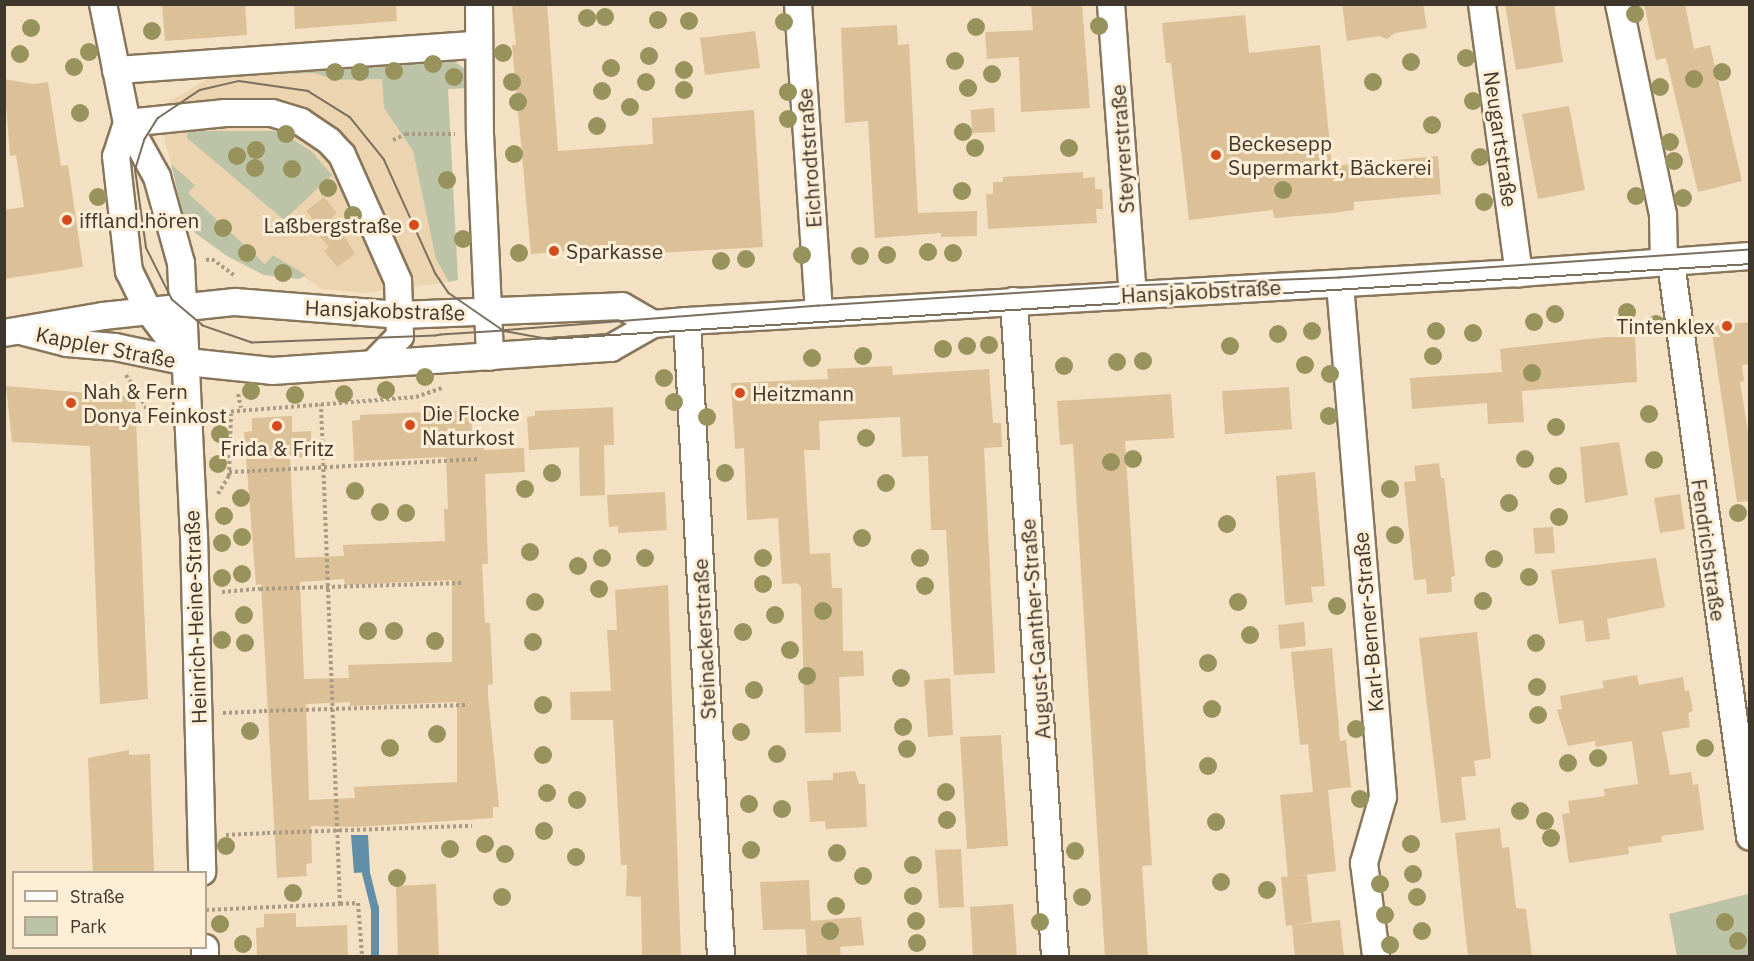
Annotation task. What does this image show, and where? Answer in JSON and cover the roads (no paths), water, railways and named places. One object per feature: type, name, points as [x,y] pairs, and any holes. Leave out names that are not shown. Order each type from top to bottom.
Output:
[{"type":"street","points":[[103,4],[127,123],[116,156],[129,271],[148,310],[187,362]]},
{"type":"street","points":[[479,4],[477,45],[490,357]]},
{"type":"street","name":"Eichrodtstraße","points":[[798,4],[819,312]]},
{"type":"street","name":"Steyrerstraße","points":[[1111,4],[1133,294]]},
{"type":"street","name":"Neugartstraße","points":[[1482,4],[1518,273]]},
{"type":"street","name":"Fendrichstraße","points":[[1619,4],[1663,215],[1749,837]]},
{"type":"street","points":[[116,70],[477,45]]},
{"type":"street","points":[[127,123],[225,113],[272,113],[314,129],[342,155],[398,281],[401,315],[398,342],[373,364]]},
{"type":"street","name":"Heinrich-Heine-Straße","points":[[127,123],[157,177],[181,263],[185,307],[194,534],[202,871]]},
{"type":"street","name":"Hansjakobstraße","points":[[187,362],[272,371],[490,357],[611,348],[653,324],[687,321],[1340,284],[1749,256]]},
{"type":"street","name":"Karl-Berner-Straße","points":[[1340,284],[1383,797],[1364,863],[1376,957]]},
{"type":"street","name":"August-Ganther-Straße","points":[[1014,301],[1055,957]]},
{"type":"street","name":"Hansjakobstraße","points":[[148,310],[236,302],[401,315],[622,306],[653,324]]},
{"type":"street","name":"Kappler Straße","points":[[14,332],[148,310]]},
{"type":"street","name":"Steinackerstraße","points":[[687,321],[721,957]]},
{"type":"street","name":"Kappler Straße","points":[[14,332],[67,343],[116,347],[187,362]]},
{"type":"water","points":[[351,835],[368,835],[370,872],[354,873]]},
{"type":"waterway","points":[[366,873],[375,908],[375,956]]},
{"type":"tram line","points":[[1750,250],[1340,278],[1132,286],[819,306],[504,331],[441,335],[436,336],[252,343],[203,326],[172,300],[146,248],[135,170],[144,140],[158,118],[200,90],[239,81],[308,91],[350,117],[384,159],[436,274],[449,293],[504,331],[549,339],[1750,264]]},
{"type":"place","name":"Beckesepp Supermarkt, Bäckerei","points":[[1216,155]]},
{"type":"place","name":"iffland.hören","points":[[67,220]]},
{"type":"place","name":"Laßbergstraße","points":[[414,225]]},
{"type":"place","name":"Sparkasse","points":[[554,251]]},
{"type":"place","name":"Tintenklex","points":[[1727,326]]},
{"type":"place","name":"Heitzmann","points":[[740,393]]},
{"type":"place","name":"Nah & Fern Donya Feinkost","points":[[71,403]]},
{"type":"place","name":"Die Flocke Naturkost","points":[[410,425]]},
{"type":"place","name":"Frida & Fritz","points":[[277,426]]}]
